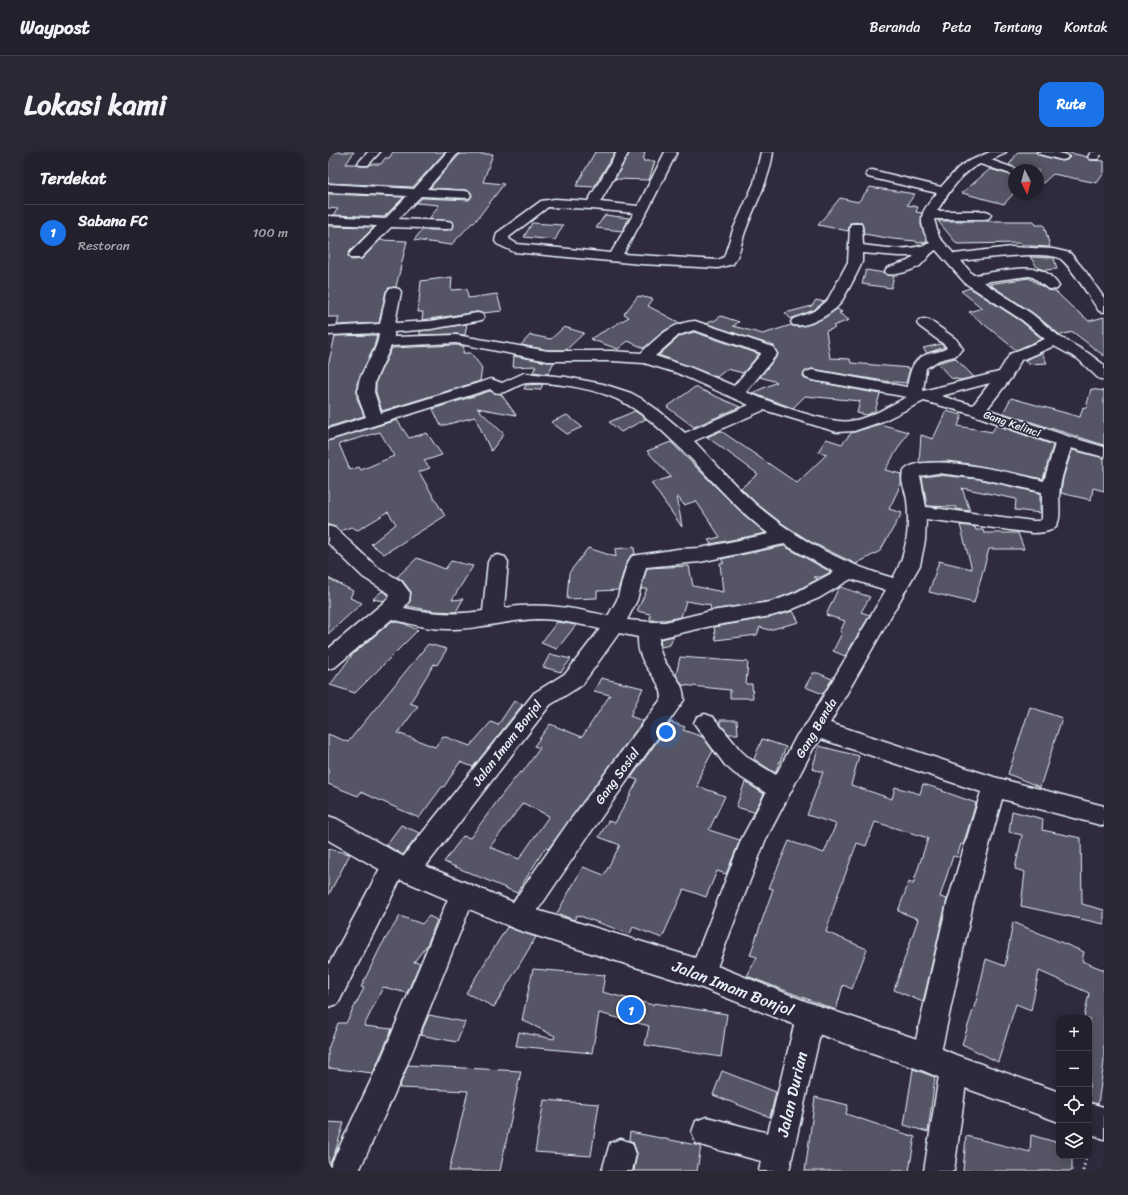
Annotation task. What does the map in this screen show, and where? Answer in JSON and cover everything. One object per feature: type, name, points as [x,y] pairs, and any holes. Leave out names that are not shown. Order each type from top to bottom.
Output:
[{"type":"highway","name":"Jalan Imam Bonjol","points":[[328,827],[401,868],[462,895],[518,917],[702,974],[810,1017],[926,1057],[954,1069],[1056,1106]]},
{"type":"highway","points":[[1092,1119],[1104,1123]]},
{"type":"street","points":[[364,163],[374,152]]},
{"type":"street","points":[[356,255],[418,192],[454,152]]},
{"type":"street","points":[[592,205],[623,152]]},
{"type":"street","points":[[615,257],[642,210],[671,152]]},
{"type":"street","points":[[642,210],[592,205],[555,203],[544,204],[502,236],[502,241],[514,248],[718,264],[728,262],[731,258],[739,231],[753,203],[761,180],[767,152]]},
{"type":"street","points":[[932,247],[927,220],[928,215],[944,191],[962,170],[978,160],[1000,152]]},
{"type":"street","points":[[1043,152],[1062,157]]},
{"type":"street","points":[[978,160],[1008,169]]},
{"type":"street","points":[[872,174],[944,191]]},
{"type":"street","points":[[328,188],[464,195]]},
{"type":"street","points":[[928,215],[985,215]]},
{"type":"street","points":[[328,220],[447,225]]},
{"type":"street","points":[[798,322],[820,314],[833,303],[855,262],[856,227]]},
{"type":"street","points":[[892,271],[913,264],[932,247]]},
{"type":"street","points":[[856,248],[906,253],[932,247],[951,258],[970,280],[1027,317],[1055,340],[1083,356],[1104,375]]},
{"type":"street","points":[[951,258],[1011,251],[1053,253],[1065,256],[1101,301]]},
{"type":"street","points":[[970,280],[1028,272],[1039,274],[1052,286]]},
{"type":"street","points":[[375,420],[366,392],[367,381],[386,335],[394,292]]},
{"type":"street","points":[[386,335],[431,325],[477,318]]},
{"type":"street","points":[[918,394],[919,366],[934,357],[950,353],[955,349],[952,342],[924,323]]},
{"type":"street","points":[[645,358],[673,332],[687,325],[695,325],[768,350],[769,354],[737,393]]},
{"type":"street","points":[[328,331],[456,338],[548,356],[612,356],[645,358],[683,370],[762,405],[837,427],[854,426],[877,418],[918,394],[1005,375]]},
{"type":"street","points":[[977,411],[1005,375],[1015,357],[1055,340]]},
{"type":"street","points":[[573,384],[593,357]]},
{"type":"street","name":"Gang Kelinci","points":[[812,375],[918,394],[977,411],[1064,441],[1100,451]]},
{"type":"street","points":[[328,435],[491,384],[501,388],[524,378],[573,384],[611,392],[635,402],[657,416],[758,516],[786,537],[850,571],[898,587]]},
{"type":"street","points":[[682,440],[762,405]]},
{"type":"street","points":[[1100,451],[1104,433]]},
{"type":"street","points":[[916,512],[1034,528],[1042,527],[1048,524],[1050,520],[1051,488],[1064,441]]},
{"type":"street","name":"Gang Benda","points":[[702,974],[754,838],[805,742],[816,728],[910,565],[914,554],[918,525],[916,498],[911,483],[912,473],[916,469],[924,467],[942,468],[996,476],[1051,488]]},
{"type":"street","points":[[328,532],[369,571],[396,586],[400,594],[399,601],[388,611],[331,652]]},
{"type":"street","name":"Jalan Imam Bonjol","points":[[401,868],[542,699],[574,679],[580,672],[614,625],[627,600],[639,561],[700,555],[786,537]]},
{"type":"street","points":[[493,616],[498,562]]},
{"type":"street","points":[[388,611],[429,620],[451,622],[537,612],[560,613],[614,625],[648,630],[663,630],[704,619],[725,617],[772,608],[796,600],[822,588],[850,571]]},
{"type":"street","name":"Gang Sosial","points":[[518,917],[577,831],[673,700],[674,693],[672,686],[652,660],[648,630]]},
{"type":"street","points":[[705,723],[733,758],[742,766],[780,790]]},
{"type":"street","points":[[816,728],[994,787],[1104,816]]},
{"type":"street","points":[[926,1057],[960,904],[994,787]]},
{"type":"street","points":[[328,994],[401,868]]},
{"type":"street","points":[[343,1171],[392,1067],[462,895]]},
{"type":"street","name":"Jalan Durian","points":[[776,1161],[810,1017]]},
{"type":"street","points":[[939,1171],[954,1069]]},
{"type":"street","points":[[706,1132],[776,1161]]},
{"type":"path","points":[[1083,1171],[1085,1159]]},
{"type":"building","points":[[328,152],[354,152],[346,164],[368,166],[371,164],[381,164],[385,158],[389,158],[393,152],[445,152],[413,187],[328,183]]},
{"type":"building","points":[[595,152],[615,152],[594,187],[576,186]]},
{"type":"building","points":[[630,152],[645,152],[643,161],[655,161],[649,180],[615,179]]},
{"type":"building","points":[[1018,152],[1036,152],[1039,155],[1062,161],[1067,160],[1070,157],[1061,152],[1067,152],[1087,157],[1090,160],[1104,161],[1104,173],[1097,183],[1053,174],[1044,182],[1044,164],[1010,164]]},
{"type":"building","points":[[460,154],[493,154],[483,182],[504,184],[474,223],[472,223],[451,245],[414,240],[422,230],[447,230],[452,229],[454,225],[452,221],[429,219],[439,205],[416,203],[422,198],[469,200],[472,196],[470,191],[465,190],[430,188]]},
{"type":"building","points":[[990,169],[1008,174],[1008,200],[1004,204],[962,193]]},
{"type":"building","points":[[870,187],[915,194],[907,205],[918,207],[916,212],[922,213],[921,225],[928,242],[917,243],[916,241],[864,234],[861,222],[850,223],[848,231],[818,225],[840,198],[858,202]]},
{"type":"building","points":[[328,194],[404,197],[384,217],[333,215],[338,209],[328,208]]},
{"type":"building","points":[[605,215],[629,218],[622,231],[596,228]]},
{"type":"building","points":[[938,221],[1034,221],[1036,225],[1044,225],[1050,247],[1022,245],[1021,243],[957,244]]},
{"type":"building","points":[[532,223],[563,225],[555,240],[524,237]]},
{"type":"building","points":[[328,226],[374,227],[350,251],[348,256],[351,260],[362,259],[380,240],[407,241],[396,287],[389,288],[386,291],[379,323],[337,325],[339,317],[328,317]]},
{"type":"building","points":[[1030,257],[1054,258],[1057,269],[1044,270],[1038,268]]},
{"type":"building","points":[[866,270],[894,276],[891,288],[862,284]]},
{"type":"building","points":[[452,277],[451,290],[467,289],[468,298],[497,294],[502,311],[483,313],[477,312],[422,320],[423,312],[418,312],[421,281]]},
{"type":"building","points":[[1029,278],[1048,290],[1055,291],[1089,321],[1104,317],[1104,356],[1073,332],[1060,335],[1033,313],[989,284]]},
{"type":"building","points":[[970,288],[1021,321],[1042,339],[1016,350],[969,312],[982,308],[961,291]]},
{"type":"building","points":[[638,296],[653,299],[648,306],[680,323],[664,331],[644,348],[628,341],[618,349],[590,339],[629,317],[624,314]]},
{"type":"building","points":[[816,300],[824,302],[814,310],[791,319],[785,313],[812,306]]},
{"type":"building","points":[[837,309],[842,312],[839,313],[849,320],[833,326],[835,328],[826,331],[830,358],[850,359],[851,363],[910,368],[906,383],[884,381],[812,369],[803,374],[805,379],[812,381],[880,394],[875,411],[867,415],[857,413],[860,401],[805,396],[793,408],[752,393],[777,382],[760,377],[778,355],[774,346],[707,324],[721,316],[739,322],[733,326],[763,334],[791,325],[798,327],[811,324],[824,318]]},
{"type":"building","points":[[467,324],[465,335],[420,335],[420,331]]},
{"type":"building","points":[[564,327],[584,333],[566,350],[548,350],[521,345],[530,335],[551,339]]},
{"type":"building","points":[[694,332],[759,354],[743,373],[727,369],[717,377],[659,355],[680,336]]},
{"type":"building","points":[[377,335],[374,347],[357,383],[357,398],[364,416],[328,427],[328,363],[335,336]]},
{"type":"building","points":[[941,344],[945,347],[927,353],[923,348]]},
{"type":"building","points":[[456,345],[464,346],[463,353],[471,353],[482,368],[480,381],[382,411],[376,392],[376,381],[392,348]]},
{"type":"building","points":[[1042,353],[1047,363],[1028,364],[1025,360]]},
{"type":"building","points":[[514,356],[554,362],[548,374],[533,372],[536,366],[513,367]]},
{"type":"building","points":[[955,358],[974,377],[961,380],[951,378],[937,363]]},
{"type":"building","points":[[543,384],[540,390],[524,389],[526,385]]},
{"type":"building","points":[[695,387],[740,407],[694,427],[667,407]]},
{"type":"building","points":[[1091,389],[1104,391],[1104,445],[1003,413],[1011,398],[1080,417],[1083,407],[1086,408]]},
{"type":"building","points":[[490,391],[501,394],[516,415],[477,408],[504,434],[491,451],[475,417],[441,426],[433,409]]},
{"type":"building","points":[[635,411],[646,419],[621,432],[609,422]]},
{"type":"building","points":[[946,411],[962,415],[958,426],[992,432],[996,425],[1053,445],[1043,479],[970,464],[947,461],[919,463],[921,435],[933,439]]},
{"type":"building","points":[[567,415],[582,427],[567,434],[551,422]]},
{"type":"building","points":[[397,420],[409,438],[427,433],[442,455],[424,461],[430,468],[419,472],[445,516],[384,554],[371,544],[396,524],[388,512],[358,530],[351,527],[340,531],[335,527],[328,525],[328,441]],"holes":[[[380,432],[394,456],[361,470],[359,467],[350,470],[339,444]]]},
{"type":"building","points":[[880,424],[908,432],[885,470],[901,474],[901,484],[889,509],[902,513],[880,551],[856,564],[811,542],[780,522],[756,503],[741,488],[758,474],[707,437],[721,431],[797,483],[827,454],[818,452],[826,439],[842,444],[851,433]]},
{"type":"building","points":[[671,442],[743,514],[766,533],[711,544],[708,540],[720,537],[696,501],[684,505],[677,496],[682,527],[651,483],[671,477],[647,451]]},
{"type":"building","points":[[1072,450],[1104,458],[1104,491],[1093,488],[1091,500],[1061,493],[1063,478]]},
{"type":"building","points":[[938,475],[979,479],[1040,493],[1040,513],[1015,510],[1016,499],[962,488],[970,511],[956,509],[956,507],[927,506],[922,477]]},
{"type":"building","points":[[960,525],[975,527],[976,530],[983,530],[984,533],[1018,533],[1024,549],[989,549],[974,603],[929,592],[939,561],[972,569]]},
{"type":"building","points":[[784,546],[831,572],[821,577],[814,577],[818,579],[794,592],[771,601],[711,610],[710,605],[686,601],[681,617],[665,620],[650,620],[650,614],[637,611],[647,589],[641,589],[647,568],[689,566],[693,586],[723,592],[720,563],[724,563],[721,559]]},
{"type":"building","points":[[634,547],[635,554],[631,555],[626,564],[618,590],[597,591],[597,598],[567,599],[569,573],[588,548],[616,557],[615,549]]},
{"type":"building","points":[[417,558],[445,569],[451,561],[473,566],[452,600],[463,599],[456,612],[434,611],[407,606],[410,601],[411,592],[402,580],[397,577]]},
{"type":"building","points":[[328,578],[353,591],[350,598],[362,603],[328,634]]},
{"type":"building","points":[[841,587],[870,597],[861,612],[870,615],[845,656],[833,651],[842,633],[840,632],[845,621],[826,615],[838,589]]},
{"type":"building","points":[[382,591],[388,595],[388,597],[383,601],[373,599]]},
{"type":"building","points":[[793,611],[799,622],[769,630],[760,627],[757,635],[716,640],[714,627],[771,617]]},
{"type":"building","points":[[392,621],[405,624],[418,630],[355,693],[330,685],[353,654]]},
{"type":"building","points":[[557,622],[576,625],[557,649],[541,643]]},
{"type":"building","points":[[674,636],[670,645],[661,647],[660,639]]},
{"type":"building","points":[[428,644],[447,649],[437,665],[434,664],[410,703],[418,706],[398,733],[435,747],[443,736],[470,746],[491,722],[498,725],[514,701],[523,704],[473,767],[460,762],[444,787],[442,787],[419,818],[361,792],[358,796],[328,784],[328,734],[348,742]]},
{"type":"building","points":[[550,654],[571,659],[561,672],[543,667]]},
{"type":"building","points":[[680,657],[748,662],[746,684],[752,684],[753,698],[730,698],[730,690],[682,685],[676,675]]},
{"type":"building","points":[[813,673],[818,673],[832,679],[823,694],[805,687]]},
{"type":"building","points":[[601,678],[643,688],[630,716],[643,721],[548,849],[545,848],[517,893],[444,862],[463,836],[470,838],[520,772],[522,773],[540,748],[534,746],[550,724],[582,737],[610,695],[594,691]],"holes":[[[523,803],[549,816],[519,859],[490,847]]]},
{"type":"building","points":[[1030,707],[1062,718],[1040,787],[1008,774]]},
{"type":"building","points":[[720,720],[737,720],[738,734],[729,734],[720,724]]},
{"type":"building","points":[[671,722],[685,727],[683,730],[703,737],[713,751],[699,777],[701,777],[697,786],[725,796],[709,830],[740,840],[726,874],[717,871],[706,897],[684,889],[662,938],[633,927],[630,934],[577,915],[574,920],[557,913],[583,867],[604,875],[620,845],[599,837],[608,821],[615,823],[638,780],[631,778]]},
{"type":"building","points":[[762,739],[786,747],[775,773],[754,759]]},
{"type":"building","points":[[819,746],[859,756],[851,785],[892,799],[895,787],[920,794],[923,784],[976,803],[963,845],[961,844],[957,857],[953,856],[940,897],[947,899],[923,1002],[894,990],[918,919],[898,911],[909,882],[913,884],[928,838],[875,822],[866,846],[857,843],[826,932],[867,949],[852,989],[843,985],[836,1010],[747,976],[757,957],[750,955],[773,889],[769,888],[789,841],[824,853],[836,824],[807,815],[823,772],[812,769]]},
{"type":"building","points":[[745,782],[764,794],[754,812],[736,807]]},
{"type":"building","points":[[1012,811],[1043,819],[1042,830],[1081,838],[1082,904],[1104,910],[1104,924],[1021,906],[1025,872],[1015,869],[1022,835],[1009,832]]},
{"type":"building","points":[[401,825],[420,833],[403,855],[386,845]]},
{"type":"building","points":[[328,849],[350,854],[328,896]]},
{"type":"building","points":[[400,916],[422,924],[429,916],[437,920],[427,945],[414,962],[420,963],[407,993],[383,987],[364,1026],[392,1029],[373,1073],[328,1068],[328,1049],[338,1023],[346,1023],[364,988],[361,987],[381,946]]},
{"type":"building","points":[[1013,922],[1084,952],[1082,961],[1104,970],[1104,1062],[1098,1104],[1092,1103],[1092,1015],[1085,1015],[1089,993],[1039,971],[1031,1010],[1016,1004],[998,1062],[962,1044],[977,998],[986,959],[1005,966]]},
{"type":"building","points":[[507,927],[536,937],[494,1007],[466,993]]},
{"type":"building","points":[[533,969],[605,975],[602,992],[653,1005],[654,1003],[727,1014],[721,1057],[645,1045],[649,1026],[599,1013],[592,1053],[516,1046],[519,1032],[554,1039],[555,1036],[522,1020]]},
{"type":"building","points":[[429,1015],[465,1022],[457,1042],[420,1035]]},
{"type":"building","points":[[408,1065],[521,1071],[500,1171],[449,1171],[468,1091],[399,1088]]},
{"type":"building","points":[[913,1069],[935,1077],[928,1132],[904,1125]]},
{"type":"building","points":[[722,1071],[776,1092],[770,1117],[713,1095]]},
{"type":"building","points":[[815,1097],[848,1105],[846,1114],[915,1137],[909,1171],[805,1171]]},
{"type":"building","points":[[544,1100],[599,1104],[591,1156],[535,1152]]},
{"type":"building","points":[[328,1122],[344,1123],[330,1163],[328,1163]]},
{"type":"building","points":[[630,1132],[701,1146],[697,1171],[634,1171],[637,1153],[633,1142],[629,1140]]},
{"type":"building","points":[[1031,1135],[1056,1142],[1056,1159],[1072,1159],[1072,1171],[963,1171],[966,1136],[1030,1152]]},
{"type":"place","name":"Sabana FC","points":[[631,1010]]}]
